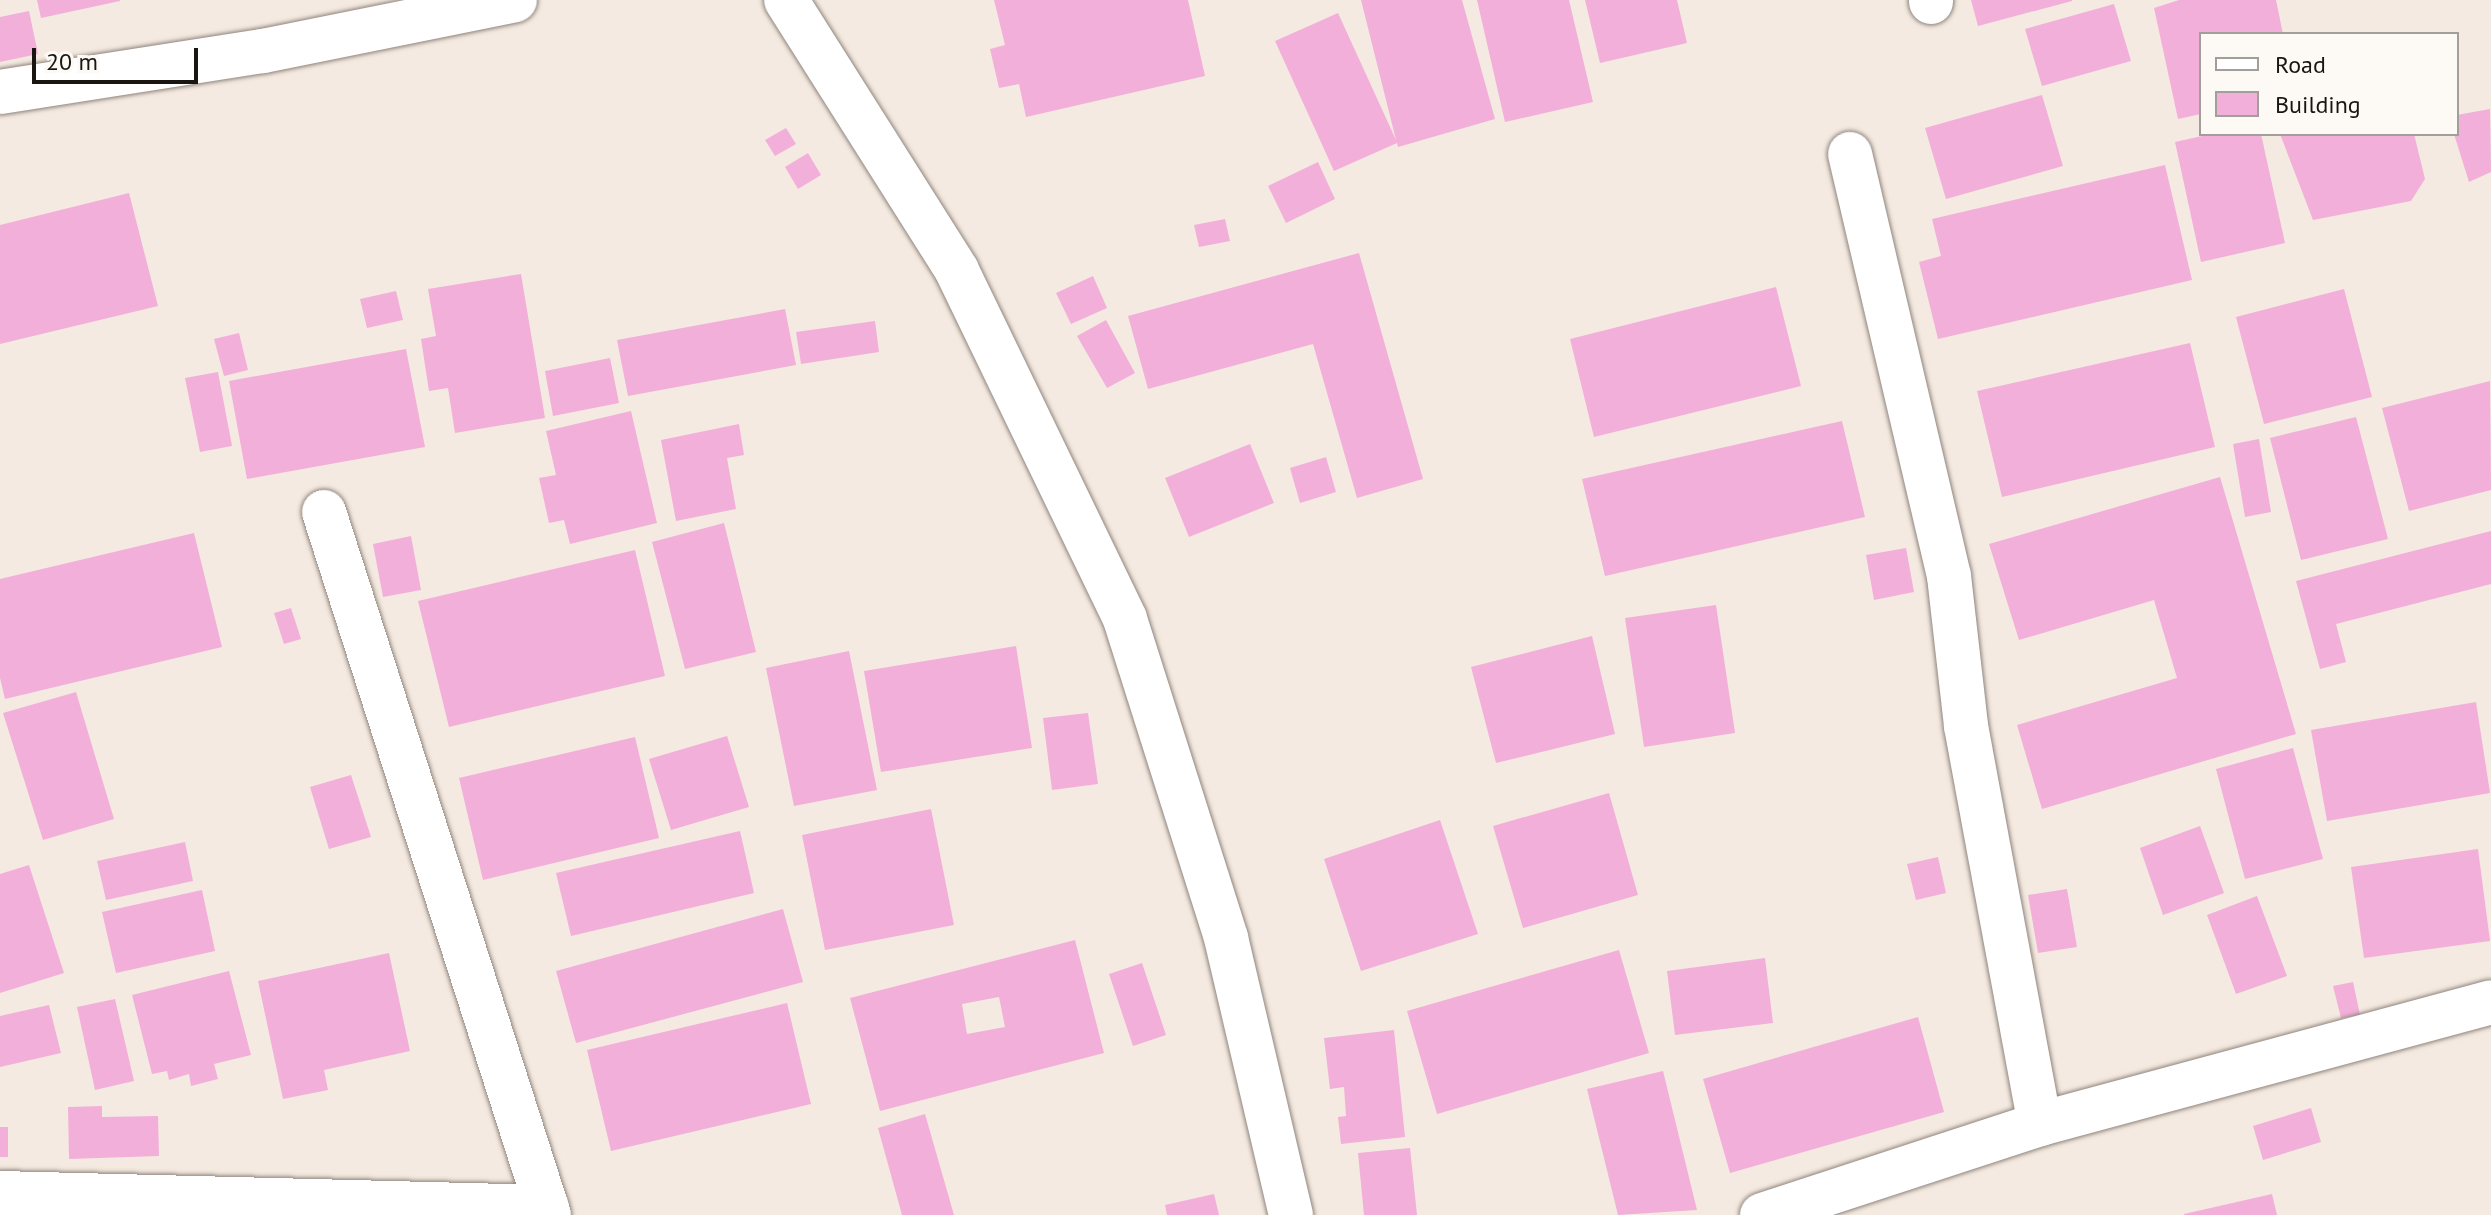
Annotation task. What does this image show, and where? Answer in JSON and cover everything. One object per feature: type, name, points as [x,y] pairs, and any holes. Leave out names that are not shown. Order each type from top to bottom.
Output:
[{"type":"street","points":[[0,92],[263,51],[515,0]]},
{"type":"street","points":[[786,0],[957,271],[1125,619],[1226,938],[1291,1215]]},
{"type":"street","points":[[1850,154],[1949,576],[1966,726],[2040,1124]]},
{"type":"street","points":[[0,1193],[548,1211],[324,512]]},
{"type":"street","points":[[1762,1215],[2040,1124],[2491,1002]]},
{"type":"building","points":[[37,0],[120,0],[120,1],[41,18]]},
{"type":"building","points":[[994,0],[1188,0],[1205,76],[1026,117],[1019,84],[999,88],[990,49],[1005,45]]},
{"type":"building","points":[[1361,0],[1462,0],[1495,119],[1398,147],[1397,143],[1334,171],[1275,41],[1338,13],[1396,140]]},
{"type":"building","points":[[1477,0],[1569,0],[1593,102],[1505,122]]},
{"type":"building","points":[[1585,0],[1677,0],[1687,43],[1600,63]]},
{"type":"building","points":[[1971,0],[2072,0],[2072,1],[1978,26]]},
{"type":"building","points":[[2179,0],[2276,0],[2283,32],[2199,32],[2199,114],[2178,119],[2154,8]]},
{"type":"building","points":[[2114,4],[2131,61],[2042,86],[2025,29]]},
{"type":"building","points":[[29,11],[38,54],[0,62],[0,17]]},
{"type":"building","points":[[2042,95],[2063,166],[1946,199],[1925,128]]},
{"type":"building","points":[[2490,109],[2491,172],[2469,182],[2455,136],[2459,136],[2459,115]]},
{"type":"building","points":[[786,128],[796,144],[775,156],[765,140]]},
{"type":"building","points":[[2202,136],[2261,136],[2285,243],[2201,262],[2175,142]]},
{"type":"building","points":[[2281,136],[2414,136],[2425,179],[2411,201],[2313,220]]},
{"type":"building","points":[[808,153],[821,175],[798,189],[785,167]]},
{"type":"building","points":[[1318,162],[1335,199],[1286,223],[1268,186]]},
{"type":"building","points":[[2165,165],[2192,280],[1938,339],[1919,262],[1941,256],[1932,219]]},
{"type":"building","points":[[129,193],[158,306],[0,344],[0,225]]},
{"type":"building","points":[[1225,219],[1230,241],[1199,247],[1194,225]]},
{"type":"building","points":[[1359,253],[1423,479],[1357,498],[1313,344],[1148,389],[1128,316]]},
{"type":"building","points":[[521,274],[545,418],[455,433],[448,388],[429,391],[421,339],[436,336],[428,289]]},
{"type":"building","points":[[1093,276],[1107,308],[1071,324],[1056,293]]},
{"type":"building","points":[[1776,287],[1801,386],[1594,437],[1570,339]]},
{"type":"building","points":[[2344,289],[2372,397],[2264,424],[2236,317]]},
{"type":"building","points":[[396,291],[403,320],[367,328],[360,299]]},
{"type":"building","points":[[785,309],[796,365],[628,396],[617,340]]},
{"type":"building","points":[[1106,320],[1135,373],[1107,388],[1077,336]]},
{"type":"building","points":[[875,321],[879,352],[801,364],[796,332]]},
{"type":"building","points":[[239,333],[248,370],[224,376],[214,339]]},
{"type":"building","points":[[2190,343],[2215,447],[2002,497],[1977,391]]},
{"type":"building","points":[[406,349],[425,447],[247,479],[229,381]]},
{"type":"building","points":[[610,358],[619,403],[553,416],[545,371]]},
{"type":"building","points":[[218,372],[232,446],[200,452],[185,378]]},
{"type":"building","points":[[2490,381],[2491,490],[2409,511],[2382,408]]},
{"type":"building","points":[[631,411],[657,523],[570,544],[564,520],[549,523],[539,478],[556,475],[546,431]]},
{"type":"building","points":[[2356,417],[2388,539],[2301,560],[2270,438]]},
{"type":"building","points":[[1842,421],[1865,517],[1605,576],[1582,479]]},
{"type":"building","points":[[739,424],[744,455],[727,458],[736,509],[676,521],[661,440]]},
{"type":"building","points":[[2259,439],[2271,512],[2245,517],[2233,444]]},
{"type":"building","points":[[1250,444],[1274,503],[1189,537],[1165,478]]},
{"type":"building","points":[[1326,457],[1336,492],[1300,503],[1290,468]]},
{"type":"building","points":[[2220,477],[2296,734],[2042,809],[2017,725],[2177,678],[2154,600],[2019,640],[1989,544]]},
{"type":"building","points":[[724,523],[756,652],[685,669],[652,542]]},
{"type":"building","points":[[2491,531],[2491,584],[2336,624],[2346,662],[2320,669],[2296,581]]},
{"type":"building","points":[[194,533],[222,647],[5,699],[0,678],[0,579]]},
{"type":"building","points":[[411,536],[421,590],[383,597],[373,544]]},
{"type":"building","points":[[1906,548],[1914,592],[1874,600],[1866,555]]},
{"type":"building","points":[[635,550],[665,676],[449,727],[418,601]]},
{"type":"building","points":[[1716,605],[1735,733],[1644,747],[1625,618]]},
{"type":"building","points":[[291,608],[301,639],[284,644],[274,613]]},
{"type":"building","points":[[1592,636],[1615,734],[1496,763],[1471,667]]},
{"type":"building","points":[[1016,646],[1032,748],[881,772],[864,671]]},
{"type":"building","points":[[849,651],[877,790],[794,806],[766,668]]},
{"type":"building","points":[[76,692],[114,819],[43,840],[3,713]]},
{"type":"building","points":[[2476,702],[2490,793],[2327,821],[2311,730]]},
{"type":"building","points":[[1088,713],[1098,784],[1052,790],[1043,718]]},
{"type":"building","points":[[727,736],[749,807],[671,830],[649,759]]},
{"type":"building","points":[[635,737],[659,838],[483,880],[459,778]]},
{"type":"building","points":[[2293,748],[2323,859],[2245,879],[2216,769]]},
{"type":"building","points":[[351,775],[371,837],[329,849],[310,787]]},
{"type":"building","points":[[1609,793],[1638,895],[1523,928],[1493,826]]},
{"type":"building","points":[[931,809],[954,925],[825,950],[802,835]]},
{"type":"building","points":[[1440,820],[1478,934],[1361,971],[1324,859]]},
{"type":"building","points":[[2200,826],[2224,893],[2163,915],[2140,848]]},
{"type":"building","points":[[740,831],[754,893],[571,936],[556,873]]},
{"type":"building","points":[[185,842],[193,881],[106,900],[97,861]]},
{"type":"building","points":[[2478,849],[2490,941],[2364,958],[2351,867]]},
{"type":"building","points":[[1938,857],[1946,893],[1916,900],[1907,864]]},
{"type":"building","points":[[29,865],[64,973],[0,993],[0,874]]},
{"type":"building","points":[[2067,889],[2077,947],[2038,953],[2028,895]]},
{"type":"building","points":[[202,890],[215,951],[116,973],[102,912]]},
{"type":"building","points":[[2257,896],[2287,976],[2236,994],[2207,915]]},
{"type":"building","points":[[783,909],[803,982],[576,1043],[556,971]]},
{"type":"building","points":[[1075,940],[1104,1053],[880,1111],[850,998]],"holes":[[[999,997],[1005,1027],[967,1034],[962,1004]]]},
{"type":"building","points":[[1619,950],[1649,1053],[1437,1114],[1407,1011]]},
{"type":"building","points":[[389,953],[410,1051],[324,1070],[328,1090],[283,1099],[258,981]]},
{"type":"building","points":[[1765,958],[1773,1023],[1675,1035],[1667,971]]},
{"type":"building","points":[[1142,963],[1166,1035],[1133,1046],[1109,974]]},
{"type":"building","points":[[229,971],[251,1055],[214,1064],[218,1079],[191,1086],[189,1074],[169,1080],[167,1071],[152,1074],[132,995]]},
{"type":"building","points":[[2353,982],[2360,1015],[2341,1018],[2333,986]]},
{"type":"building","points":[[115,999],[134,1081],[95,1090],[77,1007]]},
{"type":"building","points":[[787,1003],[811,1104],[611,1151],[587,1050]]},
{"type":"building","points":[[49,1005],[61,1053],[0,1067],[0,1016]]},
{"type":"building","points":[[1918,1017],[1944,1112],[1730,1173],[1703,1079]]},
{"type":"building","points":[[1394,1030],[1405,1137],[1341,1144],[1338,1117],[1346,1116],[1344,1087],[1330,1089],[1324,1038]]},
{"type":"building","points":[[1663,1071],[1697,1210],[1618,1215],[1587,1089]]},
{"type":"building","points":[[102,1106],[102,1117],[158,1116],[159,1156],[69,1159],[68,1107]]},
{"type":"building","points":[[2311,1108],[2321,1142],[2263,1160],[2253,1126]]},
{"type":"building","points":[[925,1114],[954,1215],[902,1215],[878,1128]]},
{"type":"building","points":[[0,1127],[8,1127],[8,1157],[0,1157]]},
{"type":"building","points":[[1410,1148],[1417,1215],[1364,1215],[1358,1153]]},
{"type":"building","points":[[1214,1194],[1219,1215],[1167,1215],[1165,1205]]},
{"type":"building","points":[[2272,1194],[2277,1215],[2184,1215],[2184,1214]]}]
